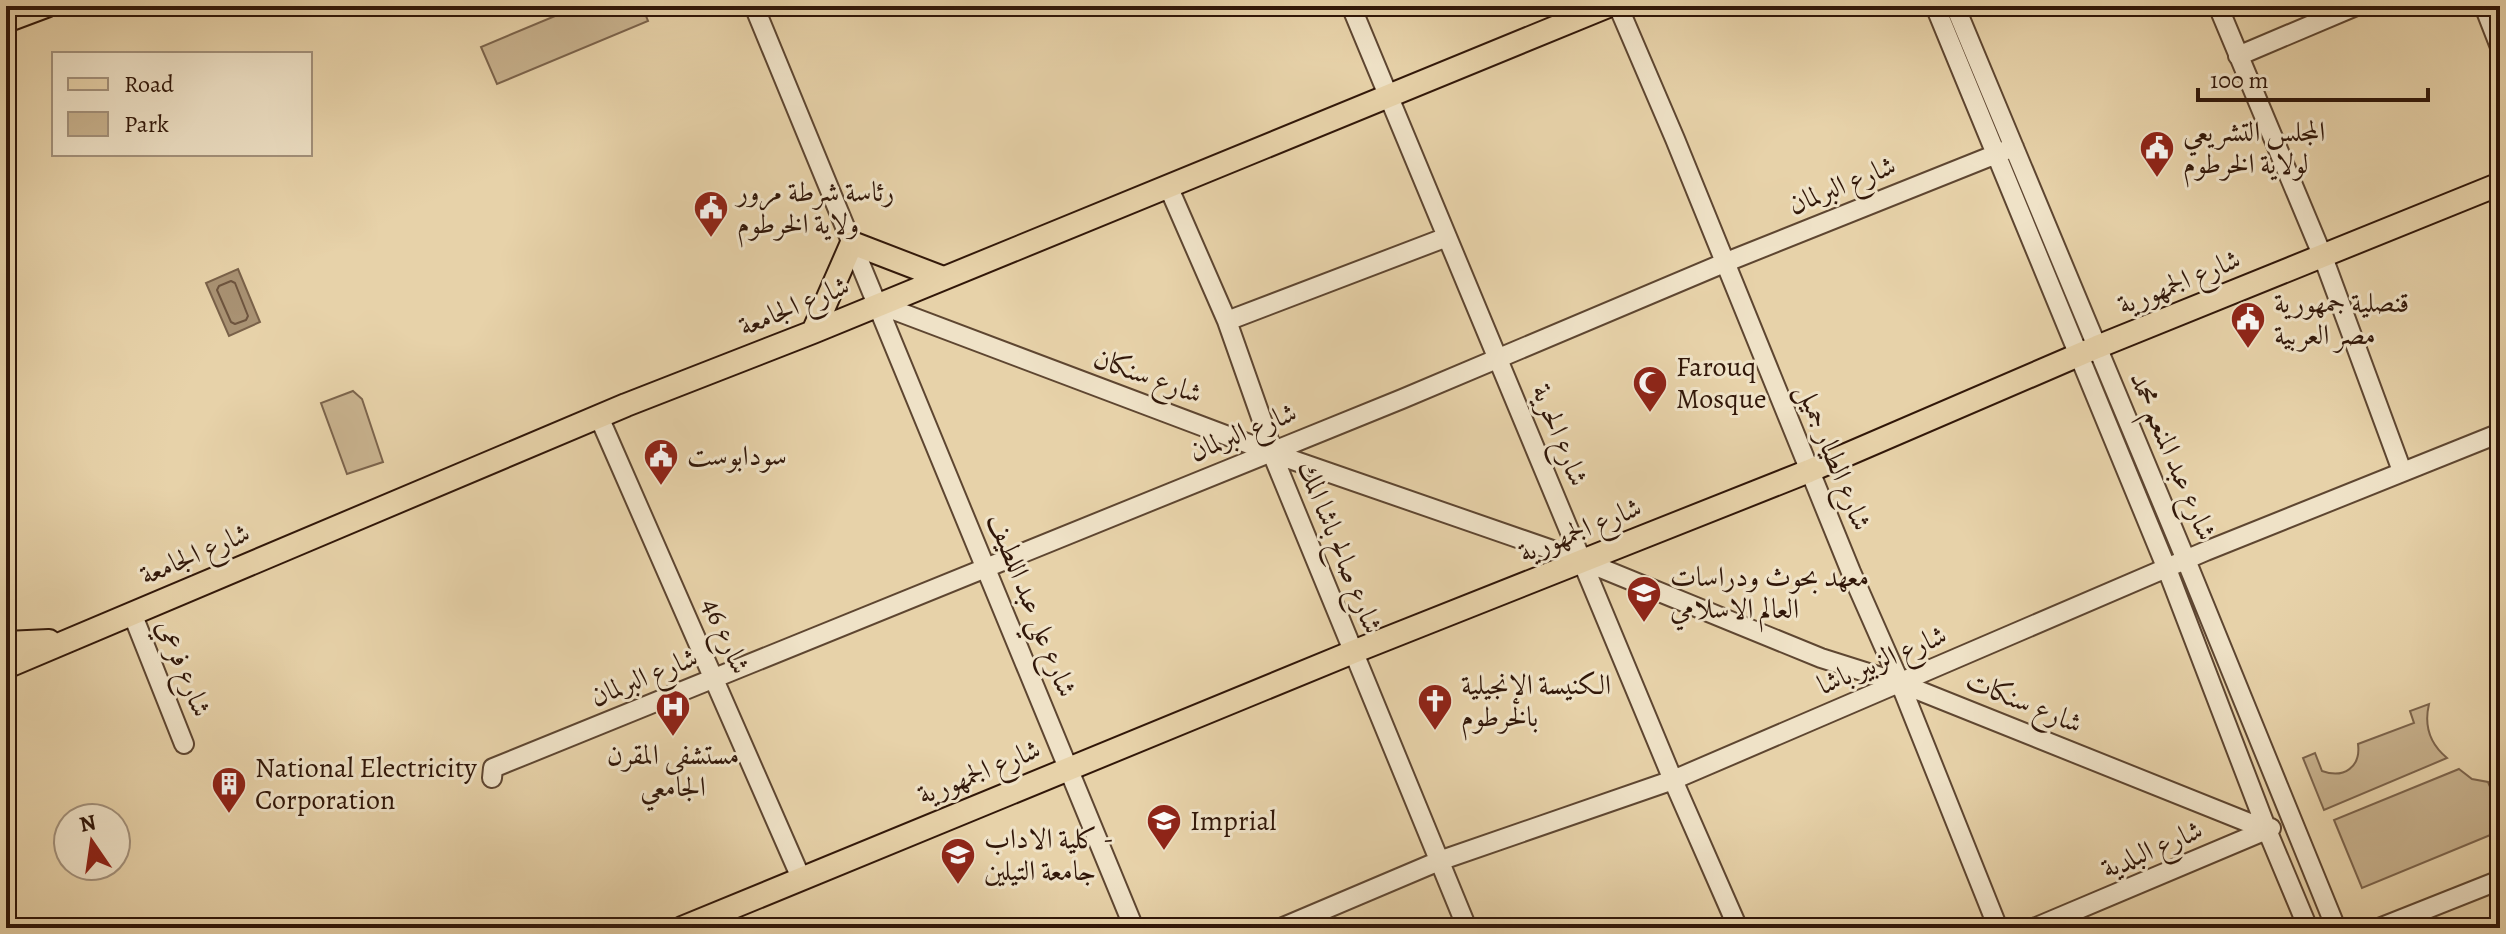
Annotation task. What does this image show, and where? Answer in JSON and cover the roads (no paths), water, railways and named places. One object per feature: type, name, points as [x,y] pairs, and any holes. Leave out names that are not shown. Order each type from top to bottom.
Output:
[{"type":"main road","points":[[6,21],[46,6]]},
{"type":"main road","name":"شارع الجامعة","points":[[6,667],[599,417],[1608,6]]},
{"type":"main road","name":"شارع الجمهورية","points":[[682,928],[1353,652],[1809,471],[2088,351],[2500,184]]},
{"type":"main road","points":[[813,332],[852,243],[943,278]]},
{"type":"main road","points":[[6,643],[70,639]]},
{"type":"street","name":"شارع علي عبد اللطيف","points":[[754,6],[1134,928]]},
{"type":"street","name":"شارع الحرية","points":[[1351,6],[1673,780],[1738,928]]},
{"type":"street","name":"شارع الطيار جميل","points":[[1618,6],[1809,471],[1900,683],[1998,928]]},
{"type":"street","name":"شارع عبد المنعم محمد","points":[[1935,6],[1995,154],[2186,560],[2336,928]]},
{"type":"street","name":"شارع عبد المنعم محمد","points":[[1955,6],[2014,147],[2167,569],[2308,928]]},
{"type":"street","points":[[2218,6],[2323,257],[2402,471]]},
{"type":"street","points":[[2238,56],[2356,6]]},
{"type":"street","points":[[2484,6],[2500,47]]},
{"type":"street","name":"شارع البرلمان","points":[[492,773],[1724,263],[2014,147]]},
{"type":"street","name":"شارع صالح باشا المك","points":[[1168,186],[1227,321],[1271,451],[1467,928]]},
{"type":"street","points":[[1227,321],[1447,237]]},
{"type":"street","name":"شارع سنكان","points":[[878,304],[1271,451],[1581,560]]},
{"type":"street","name":"شارع 46","points":[[599,417],[801,878]]},
{"type":"street","name":"شارع الزبير باشا","points":[[1281,928],[1439,861],[1673,780],[2186,560],[2500,433]]},
{"type":"street","name":"شارع سنكات","points":[[1581,560],[1821,658],[1900,683],[2267,830]]},
{"type":"street","name":"شارع فرعي","points":[[132,613],[184,744]]},
{"type":"street","points":[[2214,686],[2235,679]]},
{"type":"street","name":"شارع البلدية","points":[[2034,928],[2291,820]]},
{"type":"street","points":[[2379,928],[2500,880]]},
{"type":"water","points":[[238,269],[260,322],[229,336],[206,283]]},
{"type":"place","name":"المجلس التشريعي لولاية الخرطوم","points":[[2157,179]]},
{"type":"place","name":"رئاسة شرطة مرور ولاية الخرطوم","points":[[711,239]]},
{"type":"place","name":"قنصلية جمهورية مصر العربية","points":[[2248,350]]},
{"type":"place","name":"Farouq Mosque","points":[[1650,414]]},
{"type":"place","name":"سودابوست","points":[[661,487]]},
{"type":"place","name":"معهد بحوث ودراسات العالم الاسلامي","points":[[1644,624]]},
{"type":"place","name":"الكنيسة الإنجيلية بالخرطوم","points":[[1435,732]]},
{"type":"place","name":"مستشفى المقرن الجامعي","points":[[673,738]]},
{"type":"place","name":"National Electricity Corporation","points":[[229,815]]},
{"type":"place","name":"Imprial","points":[[1164,852]]},
{"type":"place","name":"كلية الاداب - جامعة التيلين","points":[[958,886]]}]
